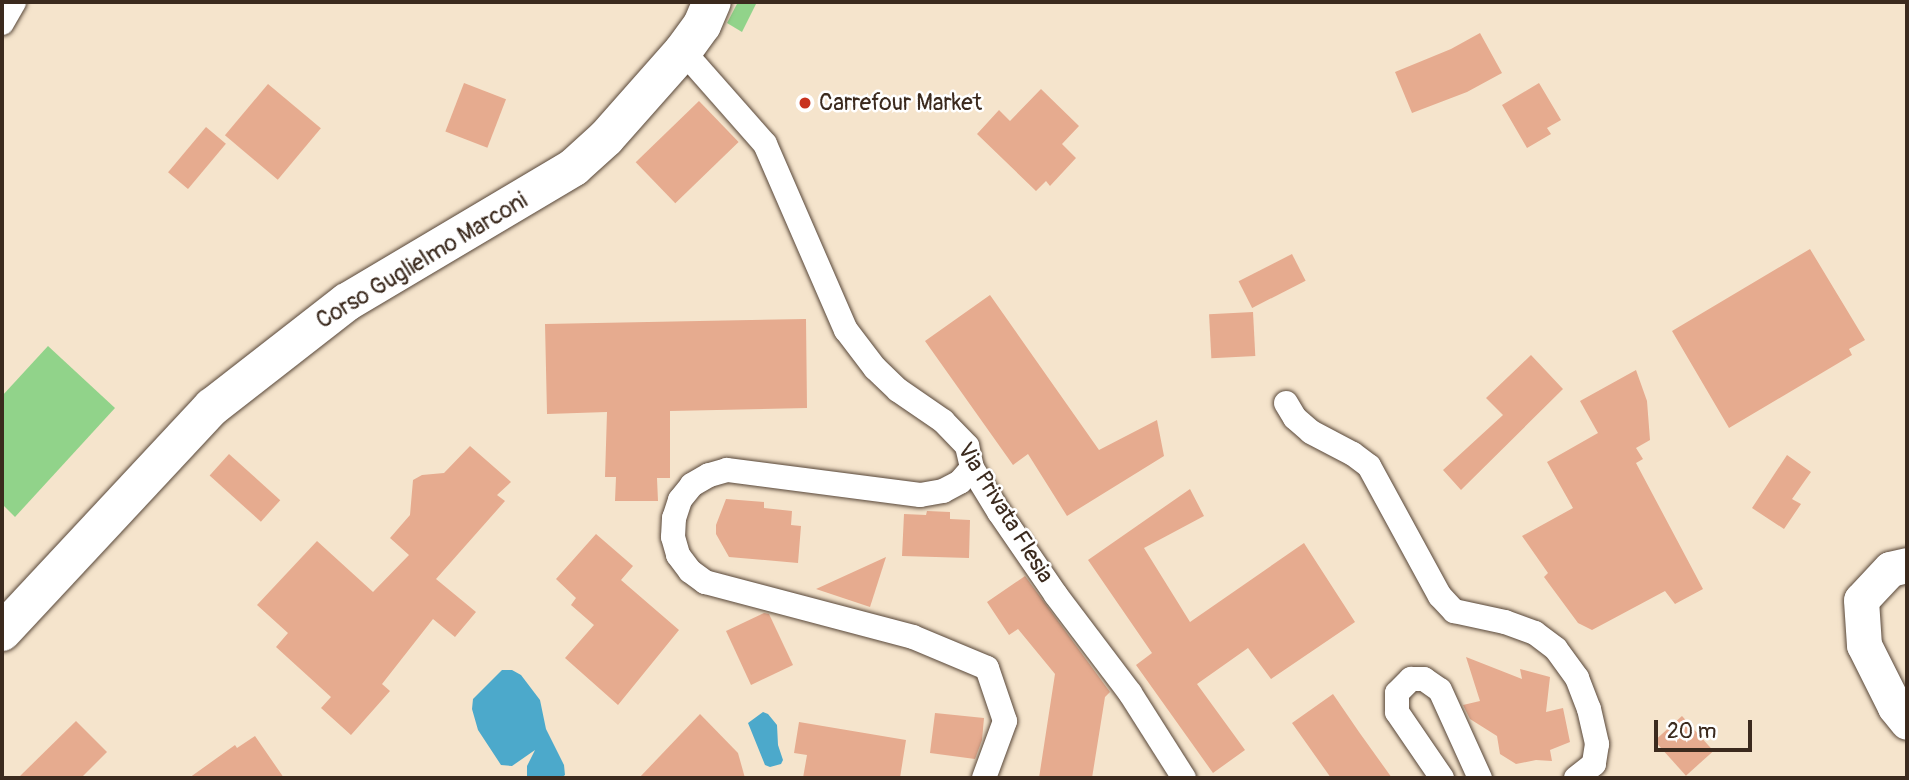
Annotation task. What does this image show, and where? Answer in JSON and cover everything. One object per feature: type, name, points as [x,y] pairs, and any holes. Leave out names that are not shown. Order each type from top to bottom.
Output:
[{"type":"main road","name":"Corso Guglielmo Marconi","points":[[2,632],[212,407],[347,302],[574,167],[606,138],[683,51],[702,25],[712,2]]},
{"type":"main road","points":[[1907,565],[1890,569],[1861,600],[1864,645],[1895,707],[1907,722]]},
{"type":"street","points":[[2,23],[14,2]]},
{"type":"street","name":"Via Privata Flesia","points":[[683,51],[765,144],[846,330],[875,368],[898,390],[943,421],[967,446],[972,468],[1041,575],[1129,693],[1184,778]]},
{"type":"street","points":[[1286,403],[1296,418],[1311,432],[1353,454],[1368,466],[1440,596],[1454,611],[1506,622],[1535,633],[1556,649],[1577,678],[1590,709],[1597,744],[1594,764],[1576,778]]},
{"type":"street","points":[[972,468],[960,482],[943,491],[920,495],[727,470],[709,475],[686,492],[674,518],[673,537],[678,555],[690,571],[705,582],[913,637],[987,668],[1005,721],[984,778]]},
{"type":"street","points":[[1442,778],[1397,712],[1396,693],[1411,679],[1424,679],[1440,690],[1480,778]]},
{"type":"green space","points":[[738,2],[757,2],[742,32],[727,23]]},
{"type":"green space","points":[[48,346],[115,408],[15,517],[2,504],[2,396]]},
{"type":"water","points":[[502,670],[512,670],[521,675],[540,700],[546,729],[564,765],[565,775],[561,778],[527,778],[527,766],[535,750],[512,766],[501,765],[478,730],[472,709],[473,699]]},
{"type":"water","points":[[763,712],[777,725],[778,745],[783,760],[781,764],[770,767],[765,765],[748,723]]},
{"type":"building","points":[[1480,33],[1502,73],[1467,92],[1412,113],[1395,72],[1451,49]]},
{"type":"building","points":[[464,83],[506,99],[487,148],[445,132]]},
{"type":"building","points":[[1539,83],[1561,120],[1547,128],[1551,134],[1527,148],[1502,105]]},
{"type":"building","points":[[268,84],[321,128],[278,180],[225,135]]},
{"type":"building","points":[[1041,89],[1079,126],[1062,144],[1076,158],[1050,186],[1046,181],[1036,191],[977,134],[999,110],[1010,121]]},
{"type":"building","points":[[699,101],[739,142],[675,203],[636,162]]},
{"type":"building","points":[[206,127],[226,144],[188,189],[168,172]]},
{"type":"building","points":[[1810,249],[1865,340],[1849,349],[1852,355],[1729,428],[1672,331]]},
{"type":"building","points":[[1292,254],[1306,281],[1252,308],[1239,281]]},
{"type":"building","points":[[990,295],[1099,450],[1157,420],[1164,456],[1067,516],[1028,454],[1013,465],[925,341]]},
{"type":"building","points":[[1253,312],[1255,356],[1211,358],[1209,314]]},
{"type":"building","points":[[806,319],[807,408],[670,411],[670,478],[657,478],[658,501],[615,501],[616,477],[605,477],[607,412],[547,414],[545,324]]},
{"type":"building","points":[[1531,355],[1563,389],[1461,490],[1443,470],[1503,415],[1486,398]]},
{"type":"building","points":[[1636,370],[1647,401],[1650,440],[1636,448],[1643,459],[1636,463],[1703,589],[1675,604],[1665,591],[1592,630],[1578,623],[1544,577],[1548,573],[1522,536],[1573,508],[1547,462],[1598,433],[1580,401]]},
{"type":"building","points":[[470,446],[511,482],[497,495],[505,501],[436,579],[476,612],[455,637],[433,619],[382,684],[390,691],[351,735],[321,708],[331,697],[276,647],[288,633],[257,605],[317,541],[373,592],[409,555],[390,538],[410,515],[413,480],[422,475],[444,473]]},
{"type":"building","points":[[229,454],[280,500],[261,522],[210,476]]},
{"type":"building","points":[[1787,455],[1811,472],[1792,499],[1801,504],[1784,529],[1752,508]]},
{"type":"building","points":[[1190,489],[1204,516],[1144,548],[1190,622],[1304,543],[1355,622],[1271,679],[1248,648],[1197,684],[1245,750],[1213,773],[1136,665],[1152,653],[1088,560]]},
{"type":"building","points":[[726,499],[764,502],[764,508],[792,511],[791,525],[801,526],[798,563],[729,557],[716,534],[716,525]]},
{"type":"building","points":[[927,511],[950,512],[950,519],[970,520],[969,558],[902,556],[904,514],[926,515]]},
{"type":"building","points":[[596,534],[633,566],[621,580],[679,630],[618,705],[565,658],[594,625],[571,605],[576,598],[556,579]]},
{"type":"building","points":[[886,557],[870,607],[816,589]]},
{"type":"building","points":[[1025,576],[1110,692],[1105,697],[1092,778],[1039,778],[1055,674],[1018,629],[1009,635],[987,602]]},
{"type":"building","points":[[764,613],[769,614],[793,665],[751,685],[726,631]]},
{"type":"building","points":[[1466,657],[1522,679],[1520,669],[1550,677],[1546,712],[1563,708],[1570,742],[1550,750],[1552,761],[1536,760],[1516,764],[1500,754],[1497,736],[1470,719],[1463,705],[1480,701]]},
{"type":"building","points":[[1333,694],[1392,778],[1331,778],[1292,723]]},
{"type":"building","points":[[935,713],[984,718],[982,740],[975,759],[930,753]]},
{"type":"building","points":[[700,714],[738,753],[745,778],[639,778]]},
{"type":"building","points":[[1682,716],[1713,751],[1686,776],[1655,741]]},
{"type":"building","points":[[76,721],[107,752],[81,778],[18,778]]},
{"type":"building","points":[[799,722],[906,740],[900,778],[803,778],[807,755],[794,753]]},
{"type":"building","points":[[255,736],[284,778],[189,778],[235,745],[237,748]]},
{"type":"place","name":"Carrefour Market","points":[[805,103]]}]
